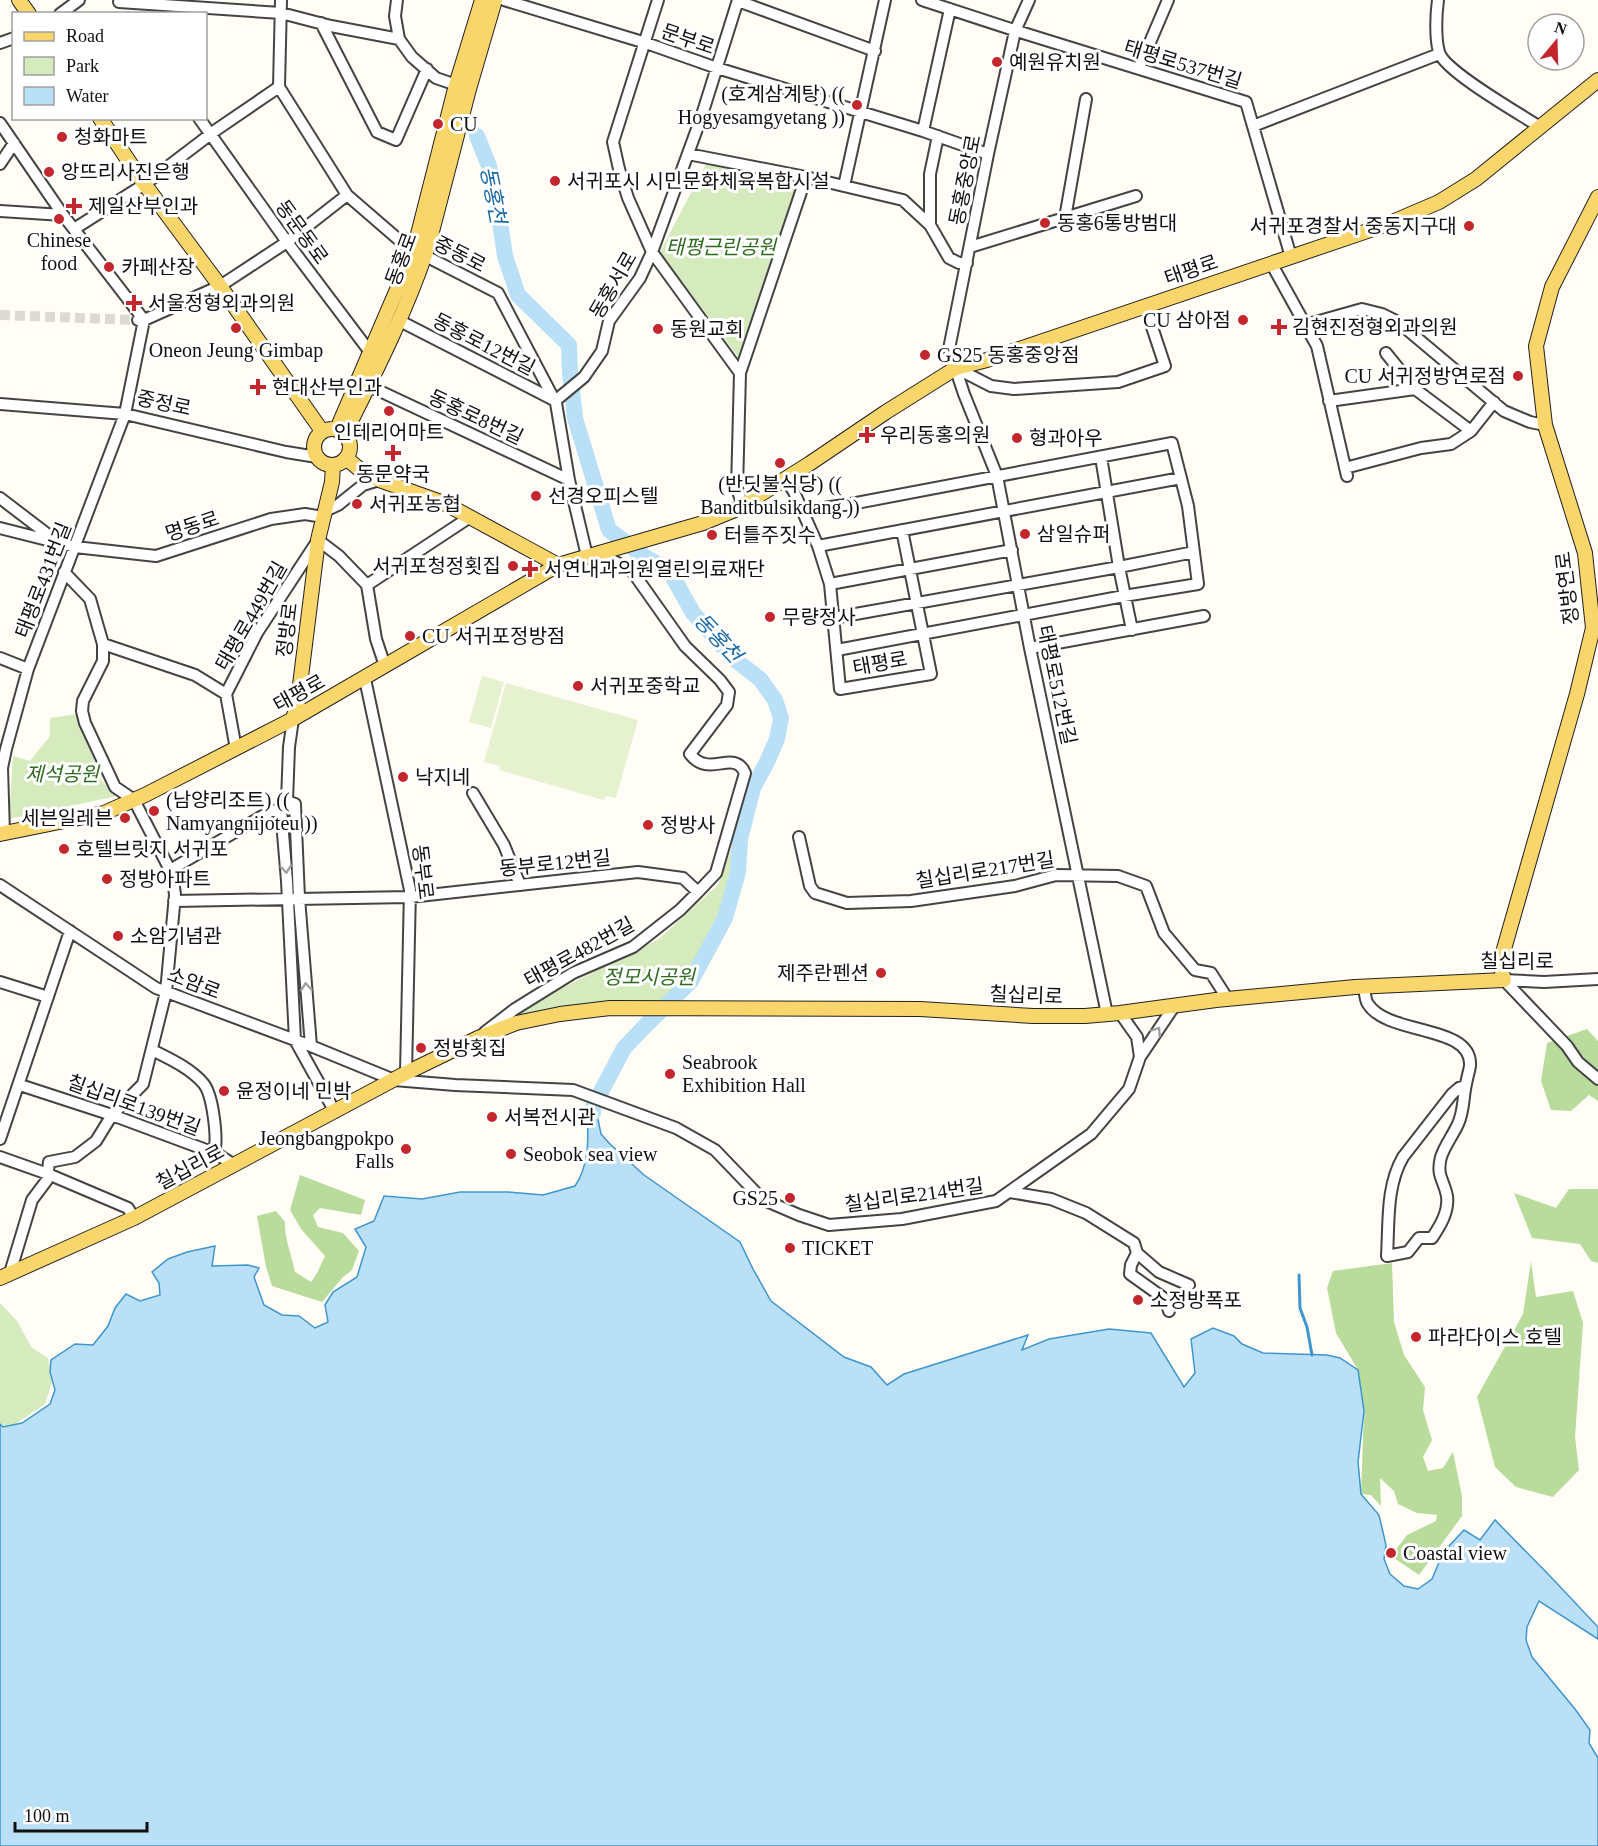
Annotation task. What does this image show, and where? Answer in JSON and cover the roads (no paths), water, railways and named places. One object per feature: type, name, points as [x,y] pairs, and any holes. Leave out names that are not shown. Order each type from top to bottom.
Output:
[{"type":"main road","name":"동홍로","points":[[341,431],[369,387],[375,358],[398,320],[419,254],[482,0]]},
{"type":"main road","name":"동홍로","points":[[462,87],[495,0]]},
{"type":"main road","name":"태평로","points":[[2,834],[104,813],[134,800],[293,719],[558,566],[703,523],[743,505],[956,368],[998,356],[1388,224],[1439,202],[1476,178],[1598,80]]},
{"type":"main road","points":[[101,120],[322,431]]},
{"type":"main road","name":"정방연로","points":[[1504,980],[1500,963],[1577,694],[1593,628],[1585,553],[1545,425],[1536,346],[1552,286],[1598,197]]},
{"type":"main road","name":"동홍로","points":[[341,431],[419,254]]},
{"type":"main road","points":[[328,428],[341,431],[350,444],[346,458],[339,464],[333,465],[322,462],[314,449],[317,436],[328,428]]},
{"type":"main road","points":[[346,458],[379,480],[444,503],[558,566]]},
{"type":"main road","name":"정방로","points":[[293,719],[298,701],[318,540],[332,482],[333,465]]},
{"type":"main road","name":"칠십리로","points":[[5,1276],[134,1218],[400,1076],[478,1038],[516,1023],[560,1014],[610,1008],[642,1008],[920,1009],[1033,1016],[1113,1014],[1227,999],[1364,987],[1504,980]]},
{"type":"street","points":[[63,12],[79,0]]},
{"type":"street","points":[[74,229],[145,184],[210,134],[279,87],[281,0]]},
{"type":"street","points":[[397,0],[395,16],[399,39],[412,57],[436,78],[462,87]]},
{"type":"street","name":"문부로","points":[[504,0],[938,136],[987,154]]},
{"type":"street","points":[[658,0],[613,142],[628,198],[652,252],[740,373]]},
{"type":"street","points":[[844,186],[885,0]]},
{"type":"street","name":"태평로537번길","points":[[922,0],[1246,102],[1291,257]]},
{"type":"street","name":"동홍중앙로","points":[[956,368],[949,349],[987,154],[1015,31],[1029,0]]},
{"type":"street","points":[[1139,68],[1168,0]]},
{"type":"street","points":[[1438,0],[1439,54],[1454,71],[1540,127]]},
{"type":"street","points":[[118,1],[281,12],[321,23],[399,39]]},
{"type":"street","name":"동홍서로","points":[[554,400],[584,377],[602,351],[609,321],[640,278],[652,252],[688,154],[738,1],[874,51]]},
{"type":"street","points":[[922,131],[950,9]]},
{"type":"street","points":[[321,23],[377,132],[396,140],[427,69]]},
{"type":"street","points":[[1253,126],[1439,54]]},
{"type":"street","name":"중동로","points":[[279,87],[347,195],[406,246],[498,293],[554,400],[568,480],[597,554]]},
{"type":"street","points":[[1065,218],[1086,99]]},
{"type":"street","name":"동문동로","points":[[201,120],[287,242],[375,358]]},
{"type":"street","points":[[0,123],[140,320],[220,286],[287,242],[347,195]]},
{"type":"street","points":[[930,225],[930,174],[938,136]]},
{"type":"street","points":[[0,164],[14,143]]},
{"type":"street","points":[[688,154],[806,177],[903,200],[930,225],[949,258],[959,263],[967,263]]},
{"type":"street","points":[[743,505],[737,489],[740,373],[806,177]]},
{"type":"street","points":[[970,247],[1136,196]]},
{"type":"street","points":[[0,211],[63,214]]},
{"type":"street","points":[[1270,263],[1317,346],[1346,472],[1421,448],[1451,444],[1471,431],[1494,402]]},
{"type":"street","points":[[956,368],[991,386],[1014,389],[1118,382],[1165,366],[1145,306]]},
{"type":"street","points":[[1305,325],[1362,309],[1382,314],[1398,322],[1504,411],[1530,422],[1545,425]]},
{"type":"street","name":"태평로431번길","points":[[2,834],[2,768],[6,749],[28,669],[125,414],[140,320]]},
{"type":"street","name":"동홍로12번길","points":[[398,320],[554,400]]},
{"type":"street","points":[[1386,353],[1415,389],[1471,431]]},
{"type":"street","name":"태평로512번길","points":[[956,368],[997,476],[1017,585],[1078,876],[1113,1014]]},
{"type":"street","name":"동홍로8번길","points":[[369,387],[568,480]]},
{"type":"street","points":[[1329,401],[1415,389]]},
{"type":"street","name":"중정로","points":[[0,404],[125,414],[286,452],[317,457]]},
{"type":"street","points":[[802,511],[1172,443],[1181,478],[1188,506],[1198,584],[837,650]]},
{"type":"street","points":[[1101,457],[1132,630]]},
{"type":"street","points":[[818,546],[1181,478]]},
{"type":"street","name":"태평로","points":[[786,479],[818,546],[830,584],[840,689],[931,674],[922,633]]},
{"type":"street","points":[[324,514],[363,485],[379,480]]},
{"type":"street","points":[[0,498],[58,542]]},
{"type":"street","name":"명동로","points":[[0,528],[75,546],[156,556],[271,519],[324,514]]},
{"type":"street","points":[[367,585],[470,517]]},
{"type":"street","points":[[902,530],[922,633]]},
{"type":"street","points":[[318,540],[339,556],[367,585],[376,639],[385,666]]},
{"type":"street","name":"태평로449번길","points":[[236,749],[226,694],[257,633],[318,540]]},
{"type":"street","points":[[830,584],[1012,550]]},
{"type":"street","points":[[833,618],[1194,552]]},
{"type":"street","name":"태평로482번길","points":[[478,1038],[515,1009],[573,973],[633,947],[680,910],[716,873],[745,773],[742,766],[734,762],[707,765],[695,761],[690,754],[727,705],[729,692],[685,646],[632,571],[597,554]]},
{"type":"street","points":[[5,1276],[32,1200],[47,1180],[49,1162],[75,1157],[96,1141],[112,1115],[143,1084],[166,992],[174,901],[173,879],[170,870],[134,800],[115,787],[85,723],[82,711],[83,701],[103,661],[103,644],[90,599],[64,572]]},
{"type":"street","points":[[1030,648],[1203,616]]},
{"type":"street","points":[[103,644],[195,675],[226,694]]},
{"type":"street","points":[[0,658],[28,669]]},
{"type":"street","name":"동부로","points":[[365,679],[407,870],[410,897],[400,1076]]},
{"type":"street","name":"정방로","points":[[293,719],[284,806],[311,1046]]},
{"type":"street","points":[[473,793],[504,845],[520,885]]},
{"type":"street","points":[[170,870],[271,811],[284,806]]},
{"type":"street","name":"칠십리로217번길","points":[[799,837],[810,886],[815,893],[847,903],[897,903],[1015,886],[1056,875],[1118,876],[1146,886],[1164,933],[1195,970],[1212,973],[1227,999]]},
{"type":"street","name":"동부로12번길","points":[[410,897],[638,872],[683,878],[698,892]]},
{"type":"street","name":"소암로","points":[[0,885],[156,988],[311,1046],[400,1076]]},
{"type":"street","points":[[174,901],[410,897]]},
{"type":"street","name":"정방로","points":[[293,898],[295,1040]]},
{"type":"street","points":[[0,1139],[70,931]]},
{"type":"street","name":"칠십리로","points":[[1504,980],[1544,982],[1598,979]]},
{"type":"street","points":[[1504,980],[1567,1046],[1578,1062],[1598,1079]]},
{"type":"street","points":[[0,982],[48,997]]},
{"type":"street","points":[[1364,987],[1367,1003],[1382,1018],[1437,1034],[1461,1044],[1470,1059],[1461,1116],[1442,1155],[1439,1169],[1447,1196],[1446,1210],[1441,1225],[1432,1238],[1419,1238],[1408,1252],[1387,1256],[1392,1182],[1396,1168],[1452,1094],[1465,1086]]},
{"type":"street","name":"칠십리로214번길","points":[[400,1076],[465,1086],[573,1090],[676,1128],[715,1150],[762,1198],[800,1215],[829,1225],[902,1219],[996,1201],[1091,1134],[1129,1089],[1140,1057],[1175,1005]]},
{"type":"street","points":[[1113,1014],[1137,1037],[1140,1057]]},
{"type":"street","points":[[295,1040],[335,1112]]},
{"type":"street","points":[[152,1050],[177,1062],[205,1085],[214,1118],[215,1149],[213,1153]]},
{"type":"street","name":"칠십리로139번길","points":[[20,1084],[213,1153],[234,1165]]},
{"type":"street","points":[[0,1157],[48,1174],[128,1208],[134,1218]]},
{"type":"street","name":"칠십리로214번길","points":[[1010,1192],[1051,1200],[1086,1213],[1134,1243],[1137,1253],[1159,1272],[1189,1285]]},
{"type":"street","points":[[1137,1253],[1131,1265],[1130,1274],[1165,1299],[1169,1311]]},
{"type":"water","points":[[587,1105],[595,1105],[601,1134],[644,1175],[740,1242],[771,1301],[844,1357],[871,1367],[887,1385],[904,1374],[1028,1335],[1022,1350],[1049,1339],[1109,1329],[1151,1333],[1184,1387],[1195,1373],[1191,1339],[1213,1328],[1234,1336],[1242,1344],[1263,1353],[1327,1355],[1340,1358],[1358,1370],[1364,1411],[1358,1462],[1361,1494],[1379,1515],[1386,1545],[1384,1559],[1390,1574],[1404,1586],[1418,1589],[1432,1579],[1440,1560],[1464,1530],[1480,1540],[1495,1520],[1598,1627],[1598,1639],[1539,1601],[1527,1627],[1526,1640],[1532,1657],[1590,1730],[1589,1743],[1598,1758],[1598,1846],[0,1846],[0,1424],[3,1427],[22,1423],[50,1404],[55,1390],[50,1372],[51,1360],[75,1344],[93,1345],[108,1326],[115,1308],[126,1294],[140,1301],[160,1295],[159,1283],[152,1272],[168,1259],[187,1252],[215,1246],[212,1266],[248,1265],[259,1268],[254,1277],[264,1305],[282,1315],[299,1316],[315,1328],[328,1322],[325,1305],[333,1292],[357,1277],[366,1247],[355,1229],[374,1221],[384,1196],[422,1199],[460,1192],[543,1195],[575,1186],[586,1157]]},
{"type":"waterway","name":"동홍천","points":[[477,136],[489,166],[505,256],[518,295],[569,345],[575,418],[609,530],[645,557],[669,570],[693,613],[734,659],[760,679],[775,700],[781,718],[777,739],[753,788],[740,839],[738,872],[725,918],[691,981],[624,1048],[593,1107],[593,1113]]},
{"type":"waterway","points":[[1299,1275],[1300,1308],[1307,1327],[1312,1355]]},
{"type":"tunnel","points":[[0,315],[136,320]]},
{"type":"place","name":"예원유치원","points":[[997,62]]},
{"type":"place","name":"(호계삼계탕) (( Hogyesamgyetang ))","points":[[857,105]]},
{"type":"place","name":"CU","points":[[438,124]]},
{"type":"place","name":"청화마트","points":[[62,137]]},
{"type":"place","name":"앙뜨리사진은행","points":[[49,172]]},
{"type":"place","name":"서귀포시 시민문화체육복합시설","points":[[555,181]]},
{"type":"place","name":"제일산부인과","points":[[74,206]]},
{"type":"place","name":"Chinese food","points":[[59,219]]},
{"type":"place","name":"동홍6통방범대","points":[[1045,223]]},
{"type":"place","name":"서귀포경찰서 중동지구대","points":[[1469,226]]},
{"type":"place","name":"카페산장","points":[[109,267]]},
{"type":"place","name":"서울정형외과의원","points":[[134,303]]},
{"type":"place","name":"CU 삼아점","points":[[1243,320]]},
{"type":"place","name":"김현진정형외과의원","points":[[1279,327]]},
{"type":"place","name":"Oneon Jeung Gimbap","points":[[236,328]]},
{"type":"place","name":"동원교회","points":[[658,329]]},
{"type":"place","name":"GS25 동홍중앙점","points":[[925,355]]},
{"type":"place","name":"CU 서귀정방연로점","points":[[1518,376]]},
{"type":"place","name":"현대산부인과","points":[[258,387]]},
{"type":"place","name":"인테리어마트","points":[[389,411]]},
{"type":"place","name":"우리동홍의원","points":[[867,435]]},
{"type":"place","name":"형과아우","points":[[1017,438]]},
{"type":"place","name":"동문약국","points":[[393,453]]},
{"type":"place","name":"(반딧불식당) (( Banditbulsikdang ))","points":[[780,463]]},
{"type":"place","name":"선경오피스텔","points":[[536,496]]},
{"type":"place","name":"서귀포농협","points":[[357,504]]},
{"type":"place","name":"삼일슈퍼","points":[[1025,534]]},
{"type":"place","name":"터틀주짓수","points":[[712,535]]},
{"type":"place","name":"서귀포청정횟집","points":[[513,566]]},
{"type":"place","name":"서연내과의원열린의료재단","points":[[530,569]]},
{"type":"place","name":"무량정사","points":[[770,617]]},
{"type":"place","name":"CU 서귀포정방점","points":[[410,636]]},
{"type":"place","name":"서귀포중학교","points":[[578,686]]},
{"type":"place","name":"낙지네","points":[[403,777]]},
{"type":"place","name":"(남양리조트) (( Namyangnijoteu ))","points":[[154,811]]},
{"type":"place","name":"세븐일레븐","points":[[125,818]]},
{"type":"place","name":"정방사","points":[[648,825]]},
{"type":"place","name":"호텔브릿지 서귀포","points":[[64,849]]},
{"type":"place","name":"정방아파트","points":[[107,879]]},
{"type":"place","name":"소암기념관","points":[[118,936]]},
{"type":"place","name":"제주란펜션","points":[[881,973]]},
{"type":"place","name":"정방횟집","points":[[421,1048]]},
{"type":"place","name":"Seabrook Exhibition Hall","points":[[670,1074]]},
{"type":"place","name":"윤정이네 민박","points":[[224,1091]]},
{"type":"place","name":"서복전시관","points":[[492,1117]]},
{"type":"place","name":"Jeongbangpokpo Falls","points":[[406,1149]]},
{"type":"place","name":"Seobok sea view","points":[[511,1154]]},
{"type":"place","name":"GS25","points":[[790,1198]]},
{"type":"place","name":"TICKET","points":[[790,1248]]},
{"type":"place","name":"소정방폭포","points":[[1138,1300]]},
{"type":"place","name":"파라다이스 호텔","points":[[1416,1337]]},
{"type":"place","name":"Coastal view","points":[[1391,1553]]},
{"type":"park label","name":"태평근린공원","points":[[721,247]]},
{"type":"park label","name":"제석공원","points":[[62,774]]},
{"type":"park label","name":"정모시공원","points":[[649,977]]}]
